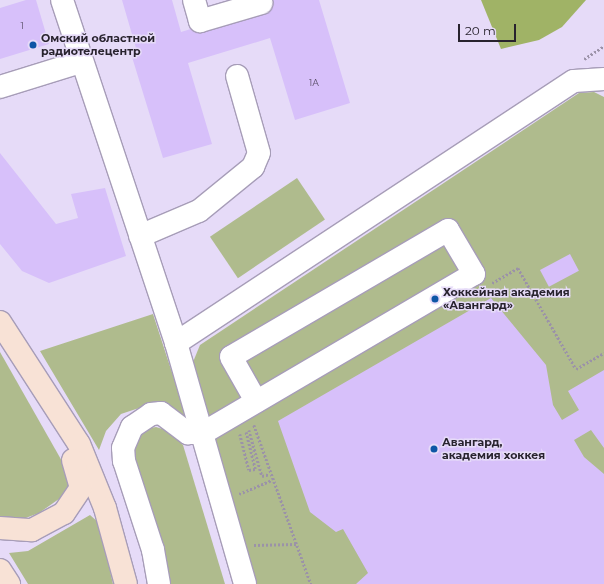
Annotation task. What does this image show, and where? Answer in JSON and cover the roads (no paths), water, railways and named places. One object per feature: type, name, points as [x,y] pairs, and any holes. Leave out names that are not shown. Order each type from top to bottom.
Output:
[{"type":"main road","points":[[0,322],[79,444],[105,508],[126,584]]},
{"type":"main road","points":[[0,341],[70,453],[81,488],[75,502],[49,523],[32,530],[0,528]]},
{"type":"main road","points":[[0,570],[9,584]]},
{"type":"lane","points":[[62,0],[81,62],[176,343],[203,433],[244,584]]},
{"type":"lane","points":[[194,0],[200,21],[261,2]]},
{"type":"lane","points":[[0,87],[81,62]]},
{"type":"lane","points":[[140,236],[199,211],[253,167],[259,152],[238,76]]},
{"type":"lane","points":[[176,343],[574,81],[604,79]]},
{"type":"lane","points":[[159,584],[153,550],[124,461],[126,439],[141,419],[162,413],[188,433],[203,433],[474,274],[448,230],[231,357],[256,401]]},
{"type":"place","name":"Омский областной радиотелецентр","points":[[33,45]]},
{"type":"place","name":"Хоккейная академия «Авангард»","points":[[435,299]]},
{"type":"place","name":"Авангард, академия хоккея","points":[[434,449]]}]
